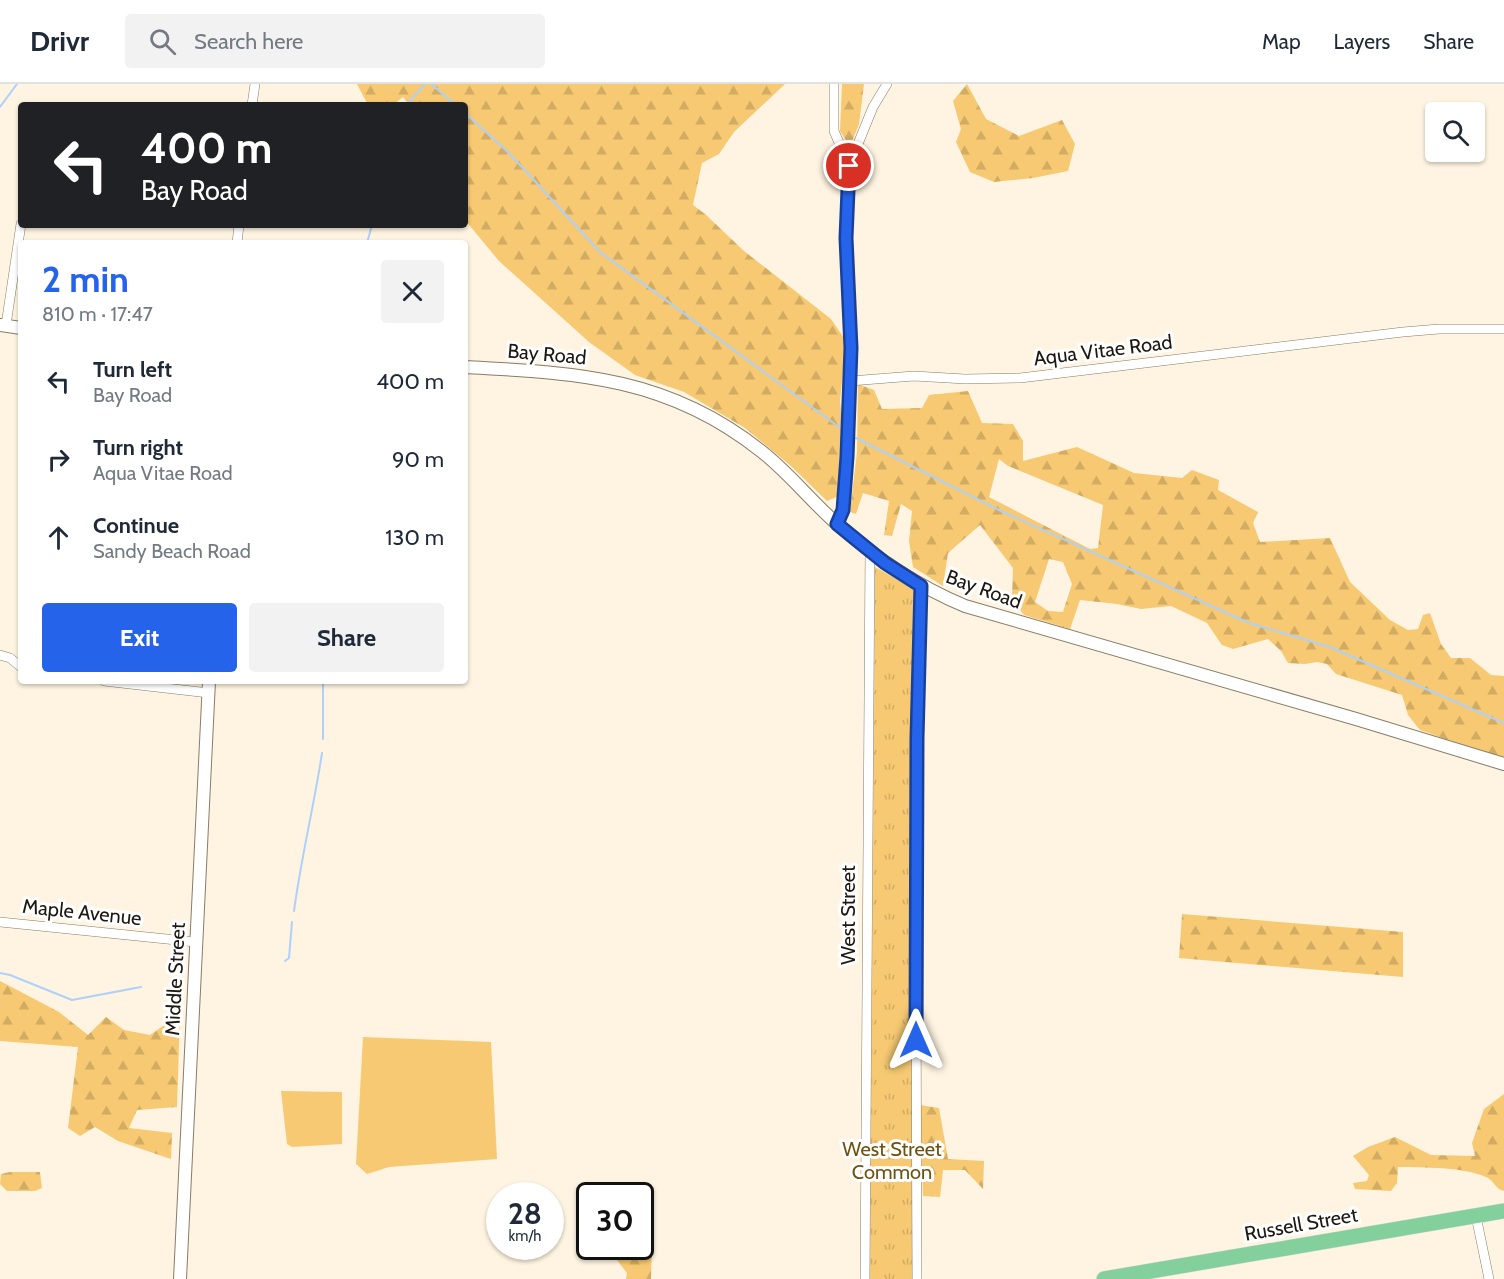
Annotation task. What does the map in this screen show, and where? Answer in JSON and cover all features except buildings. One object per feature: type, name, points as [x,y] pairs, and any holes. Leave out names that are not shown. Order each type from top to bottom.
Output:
[{"type":"highway","name":"Russell Street","points":[[1104,1279],[1504,1211]]},
{"type":"main road","points":[[3,325],[18,328]]},
{"type":"main road","name":"Bay Road","points":[[468,368],[601,378],[629,384],[678,401],[722,424],[761,450],[837,524],[899,573],[965,606],[1504,764]]},
{"type":"main road","name":"Middle Street","points":[[180,1279],[209,687]]},
{"type":"street","points":[[252,102],[255,84]]},
{"type":"street","points":[[834,84],[834,131],[849,166]]},
{"type":"street","points":[[837,524],[843,510],[846,487],[850,381],[851,348],[846,255],[849,166],[873,107],[887,84]]},
{"type":"street","points":[[3,325],[18,241]]},
{"type":"street","name":"Aqua Vitae Road","points":[[850,381],[914,376],[964,379],[1020,378],[1403,332],[1439,329],[1504,329]]},
{"type":"street","name":"West Street","points":[[865,1279],[870,551]]},
{"type":"street","points":[[917,1279],[915,1002],[917,738],[921,586]]},
{"type":"street","points":[[0,655],[10,658],[18,665]]},
{"type":"street","points":[[156,684],[209,687]]},
{"type":"street","name":"Maple Avenue","points":[[0,922],[196,942]]},
{"type":"street","points":[[1476,1216],[1489,1279]]},
{"type":"green space","points":[[357,84],[785,84],[734,132],[719,154],[702,163],[693,205],[744,251],[831,319],[846,341],[840,401],[844,440],[841,495],[827,501],[791,466],[745,428],[684,392],[635,375],[589,342],[499,261],[468,224],[468,102],[407,102],[403,97],[397,102],[366,102]]},
{"type":"green space","points":[[842,84],[864,84],[859,124],[850,147],[840,131]]},
{"type":"green space","points":[[967,84],[986,119],[1019,136],[1062,120],[1075,144],[1068,171],[994,182],[970,172],[956,142],[961,129],[953,101]]},
{"type":"green space","points":[[858,384],[874,390],[882,409],[922,408],[929,395],[968,391],[982,423],[1013,424],[1023,441],[1023,461],[1077,447],[1134,473],[1182,478],[1192,470],[1219,480],[1218,490],[1258,512],[1253,523],[1260,542],[1330,538],[1350,582],[1390,620],[1408,630],[1418,629],[1423,615],[1430,613],[1441,644],[1451,658],[1470,658],[1491,675],[1504,676],[1504,760],[1420,730],[1408,715],[1402,695],[1336,674],[1327,664],[1288,663],[1281,651],[1268,639],[1233,649],[1222,645],[1207,623],[1171,606],[1141,609],[1080,600],[1070,629],[1024,615],[1012,599],[1013,568],[980,525],[948,553],[943,586],[913,567],[909,541],[912,511],[901,504],[892,536],[884,535],[889,501],[863,493],[856,514],[850,512],[857,452]],"holes":[[[999,459],[1008,466],[1103,505],[1098,548],[1090,549],[989,497]],[[1049,559],[1063,562],[1072,584],[1063,612],[1048,611],[1035,602]]]},
{"type":"green space","name":"West Street Common","points":[[875,567],[916,590],[912,1279],[870,1279]]},
{"type":"green space","points":[[1182,914],[1403,932],[1403,977],[1179,958]]},
{"type":"green space","points":[[0,981],[59,1012],[88,1035],[106,1017],[124,1030],[150,1035],[180,1014],[177,1107],[137,1110],[129,1128],[172,1133],[171,1159],[118,1141],[95,1127],[80,1136],[68,1128],[78,1047],[0,1041]]},
{"type":"green space","points":[[363,1037],[491,1042],[497,1159],[389,1167],[367,1174],[356,1164]]},
{"type":"green space","points":[[281,1091],[342,1092],[342,1144],[292,1147],[287,1144]]},
{"type":"green space","points":[[1504,1094],[1504,1191],[1489,1178],[1476,1173],[1442,1168],[1398,1167],[1397,1183],[1391,1191],[1355,1189],[1353,1183],[1367,1181],[1369,1175],[1353,1156],[1368,1147],[1395,1137],[1431,1155],[1475,1156],[1472,1143],[1484,1109]]},
{"type":"green space","points":[[920,1105],[939,1108],[948,1159],[984,1161],[983,1189],[965,1170],[943,1170],[940,1197],[923,1196]]},
{"type":"green space","points":[[40,1172],[42,1188],[35,1191],[7,1191],[0,1184],[1,1174]]},
{"type":"green space","points":[[617,1260],[652,1260],[651,1279],[626,1279],[627,1273]]},
{"type":"waterway","points":[[0,107],[17,84]]},
{"type":"waterway","points":[[409,102],[425,84]]},
{"type":"waterway","points":[[431,84],[452,102]]},
{"type":"waterway","points":[[468,116],[508,152],[600,252],[839,427]]},
{"type":"waterway","points":[[368,240],[371,228]]},
{"type":"waterway","points":[[856,438],[1001,511],[1249,623],[1330,647],[1504,723]]},
{"type":"waterway","points":[[323,684],[323,739]]},
{"type":"waterway","points":[[294,911],[322,753]]},
{"type":"waterway","points":[[285,961],[289,958],[292,922]]},
{"type":"waterway","points":[[0,973],[72,1000],[141,987]]},
{"type":"route","points":[[849,166],[846,205],[846,276],[851,348],[846,487],[843,510],[837,524],[885,563],[921,586],[917,738],[916,1040]]}]
